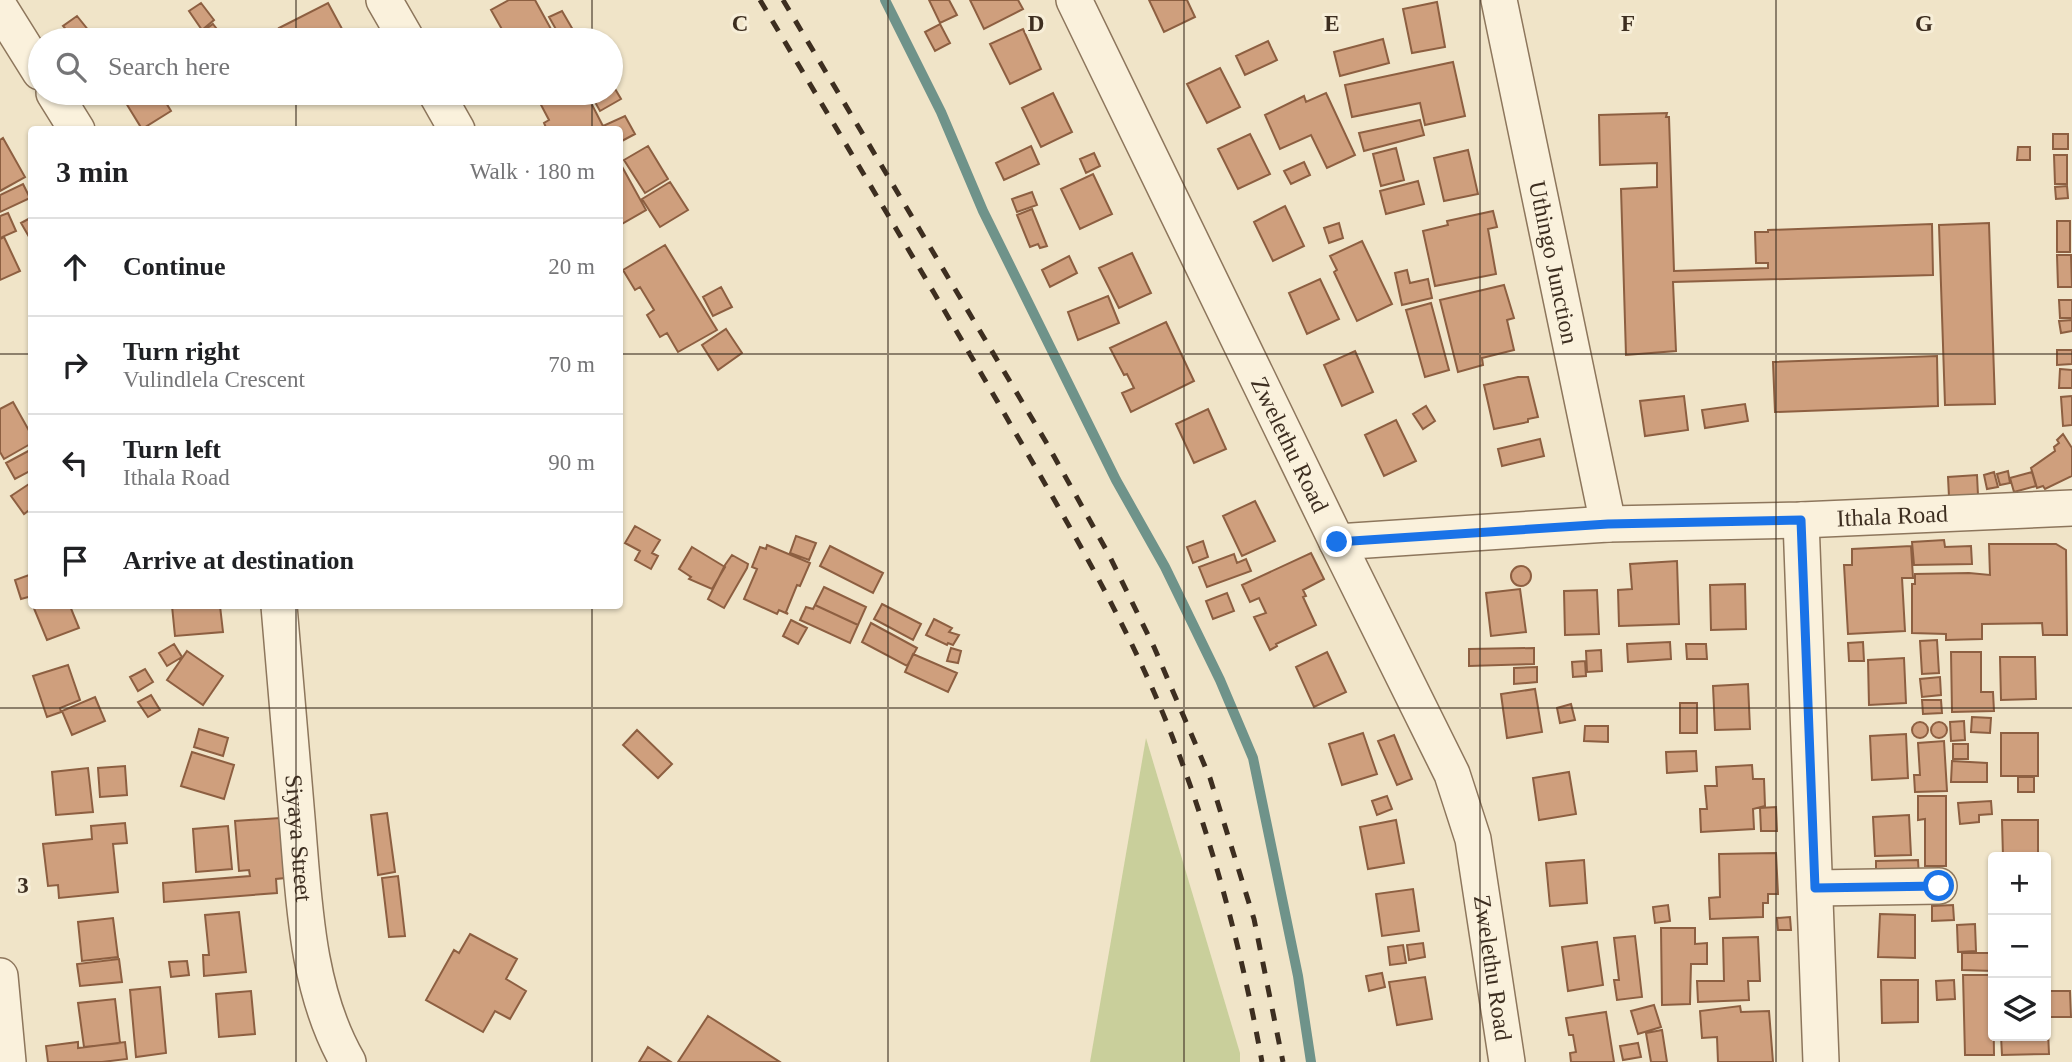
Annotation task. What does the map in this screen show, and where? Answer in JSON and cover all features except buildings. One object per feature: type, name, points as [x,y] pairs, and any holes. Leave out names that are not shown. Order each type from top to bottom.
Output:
[{"type":"street","points":[[384,0],[400,28]]},
{"type":"street","name":"Zwelethu Road","points":[[1074,0],[1451,774],[1473,839],[1507,1062]]},
{"type":"street","name":"Uthingo Junction","points":[[1499,0],[1608,524]]},
{"type":"street","points":[[0,8],[28,53]]},
{"type":"street","points":[[61,105],[75,126]]},
{"type":"street","points":[[443,105],[455,126]]},
{"type":"street","name":"Ithala Road","points":[[1337,542],[1608,524],[1801,520],[2072,508]]},
{"type":"street","points":[[1801,520],[1821,1062]]},
{"type":"street","name":"Siyaya Street","points":[[279,609],[307,933],[337,1057]]},
{"type":"street","points":[[1815,888],[1939,886]]},
{"type":"street","points":[[0,976],[8,1062]]},
{"type":"green space","points":[[1146,738],[1240,1053],[1240,1062],[1090,1062]]},
{"type":"waterway","points":[[885,0],[941,112],[983,211],[1116,480],[1165,567],[1220,680],[1253,758],[1298,976],[1311,1062]]},
{"type":"railway","points":[[760,0],[1052,497],[1137,654],[1172,736],[1201,816],[1236,938],[1262,1062]]},
{"type":"railway","points":[[783,0],[1046,442],[1108,553],[1154,647],[1210,778],[1254,919],[1283,1062]]},
{"type":"route","points":[[1337,542],[1608,524],[1801,520],[1815,888],[1939,886]]}]
